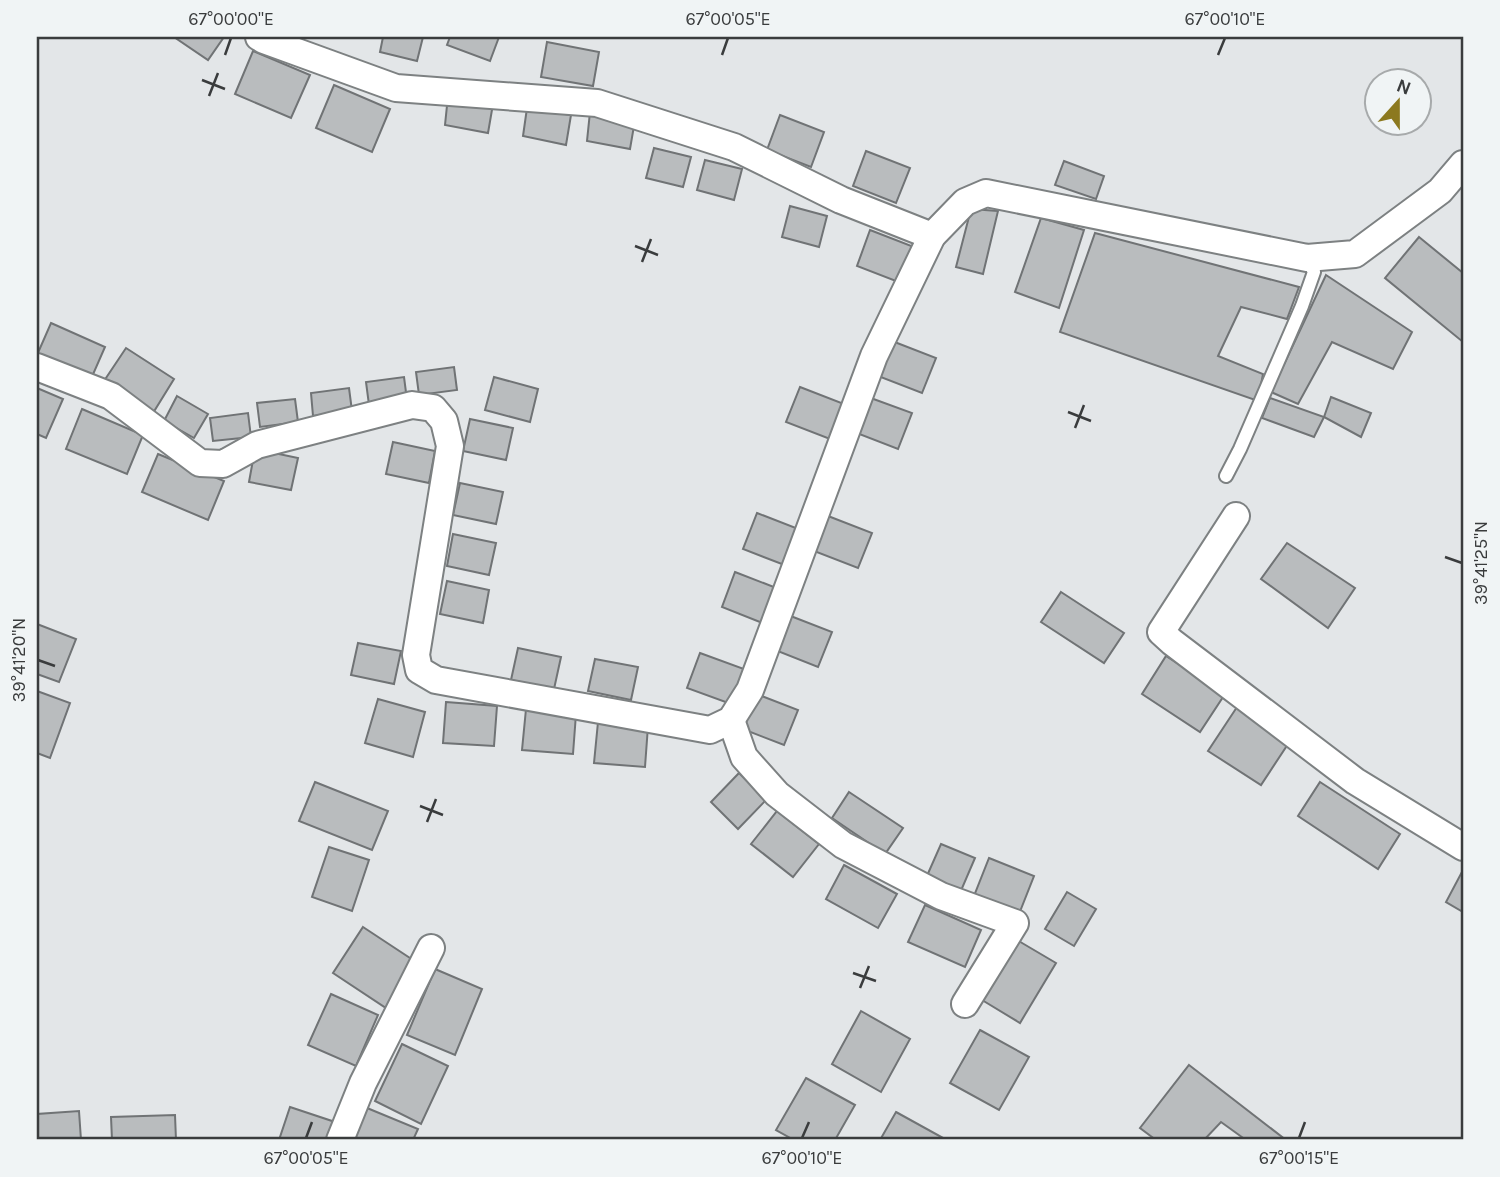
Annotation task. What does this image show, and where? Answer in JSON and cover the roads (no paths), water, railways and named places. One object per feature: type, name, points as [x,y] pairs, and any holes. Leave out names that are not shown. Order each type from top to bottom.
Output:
[{"type":"street","points":[[259,37],[396,88],[597,103],[734,147],[841,200],[932,236]]},
{"type":"street","points":[[37,367],[111,396],[200,463],[223,464],[257,445],[412,405],[433,408],[444,421],[450,446],[415,655],[419,670],[436,680],[710,730],[731,720],[750,691],[874,356],[932,236],[965,202],[986,193],[1307,258],[1355,254],[1440,191],[1463,164]]},
{"type":"street","points":[[1236,516],[1161,632],[1354,781],[1463,847]]},
{"type":"street","points":[[731,720],[744,757],[777,794],[843,845],[941,896],[1015,923],[965,1004]]},
{"type":"street","points":[[340,1140],[363,1083],[431,947]]},
{"type":"lane","points":[[1226,476],[1303,306],[1314,272],[1307,258]]}]
